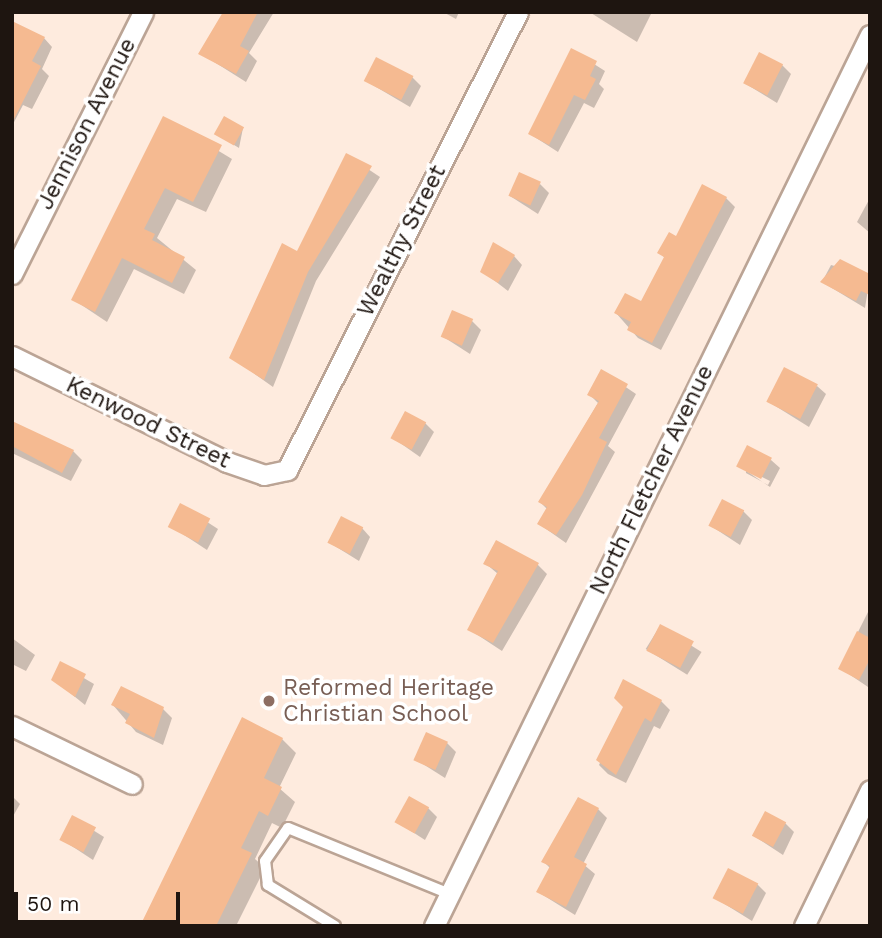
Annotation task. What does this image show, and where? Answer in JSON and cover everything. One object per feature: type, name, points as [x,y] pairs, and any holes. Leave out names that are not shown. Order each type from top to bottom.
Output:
[{"type":"street","name":"Jennison Avenue","points":[[12,274],[143,12]]},
{"type":"street","name":"Wealthy Street","points":[[287,470],[518,12]]},
{"type":"street","name":"North Fletcher Avenue","points":[[434,926],[870,35]]},
{"type":"street","name":"Kenwood Street","points":[[12,356],[248,471],[277,475],[287,470]]},
{"type":"street","points":[[12,726],[132,784]]},
{"type":"street","points":[[804,926],[870,790]]},
{"type":"lane","points":[[335,926],[268,885],[265,861],[288,828],[450,894]]},
{"type":"building","points":[[223,12],[258,12],[240,46],[249,51],[236,74],[198,54]]},
{"type":"building","points":[[12,21],[45,37],[32,61],[41,66],[12,123]]},
{"type":"building","points":[[571,48],[597,61],[590,76],[596,79],[585,100],[574,95],[549,145],[528,134]]},
{"type":"building","points":[[759,52],[783,64],[767,95],[743,83]]},
{"type":"building","points":[[376,57],[413,76],[401,100],[364,81]]},
{"type":"building","points":[[163,116],[222,145],[193,202],[165,188],[144,229],[155,234],[152,240],[185,257],[172,283],[122,258],[95,312],[71,300]]},
{"type":"building","points":[[224,116],[244,127],[234,146],[214,134]]},
{"type":"building","points":[[346,153],[372,166],[308,272],[264,380],[229,358],[282,243],[297,251]]},
{"type":"building","points":[[519,172],[541,182],[530,206],[508,196]]},
{"type":"building","points":[[702,184],[727,197],[652,343],[627,330],[631,322],[614,313],[625,293],[641,301],[664,257],[657,253],[669,232],[676,236]]},
{"type":"building","points":[[493,242],[515,255],[498,283],[480,272]]},
{"type":"building","points":[[840,259],[870,274],[870,295],[861,291],[856,301],[820,282]]},
{"type":"building","points":[[452,310],[473,319],[462,346],[441,337]]},
{"type":"building","points":[[784,367],[818,384],[800,419],[766,402]]},
{"type":"building","points":[[601,369],[628,384],[599,438],[607,442],[582,495],[556,535],[537,524],[547,507],[538,502],[599,401],[587,395]]},
{"type":"building","points":[[405,411],[426,422],[412,450],[390,438]]},
{"type":"building","points":[[12,421],[74,450],[62,473],[12,446]]},
{"type":"building","points":[[747,445],[772,458],[761,479],[736,466]]},
{"type":"building","points":[[722,499],[744,510],[731,537],[708,526]]},
{"type":"building","points":[[180,503],[210,518],[198,542],[168,527]]},
{"type":"building","points":[[341,516],[363,527],[350,554],[327,543]]},
{"type":"building","points":[[496,540],[539,563],[493,643],[467,630],[498,571],[483,564]]},
{"type":"building","points":[[660,624],[694,641],[680,668],[646,651]]},
{"type":"building","points":[[857,631],[870,638],[870,659],[859,680],[838,669]]},
{"type":"building","points":[[60,661],[86,674],[75,697],[51,680]]},
{"type":"building","points":[[623,679],[662,700],[651,722],[645,718],[616,775],[596,760],[623,707],[614,698]]},
{"type":"building","points":[[121,686],[164,707],[154,738],[125,723],[130,714],[111,705]]},
{"type":"building","points":[[242,717],[283,738],[264,778],[282,787],[268,816],[259,811],[241,848],[252,853],[216,926],[140,926]]},
{"type":"building","points":[[426,732],[448,742],[435,770],[413,760]]},
{"type":"building","points":[[409,796],[429,807],[415,833],[394,822]]},
{"type":"building","points":[[578,797],[599,808],[574,857],[587,864],[566,907],[536,892],[550,866],[541,862]]},
{"type":"building","points":[[765,811],[786,822],[773,847],[752,836]]},
{"type":"building","points":[[72,815],[96,827],[83,852],[59,840]]},
{"type":"building","points":[[728,868],[758,883],[743,914],[713,898]]},
{"type":"place","name":"Reformed Heritage Christian School","points":[[269,701]]}]
